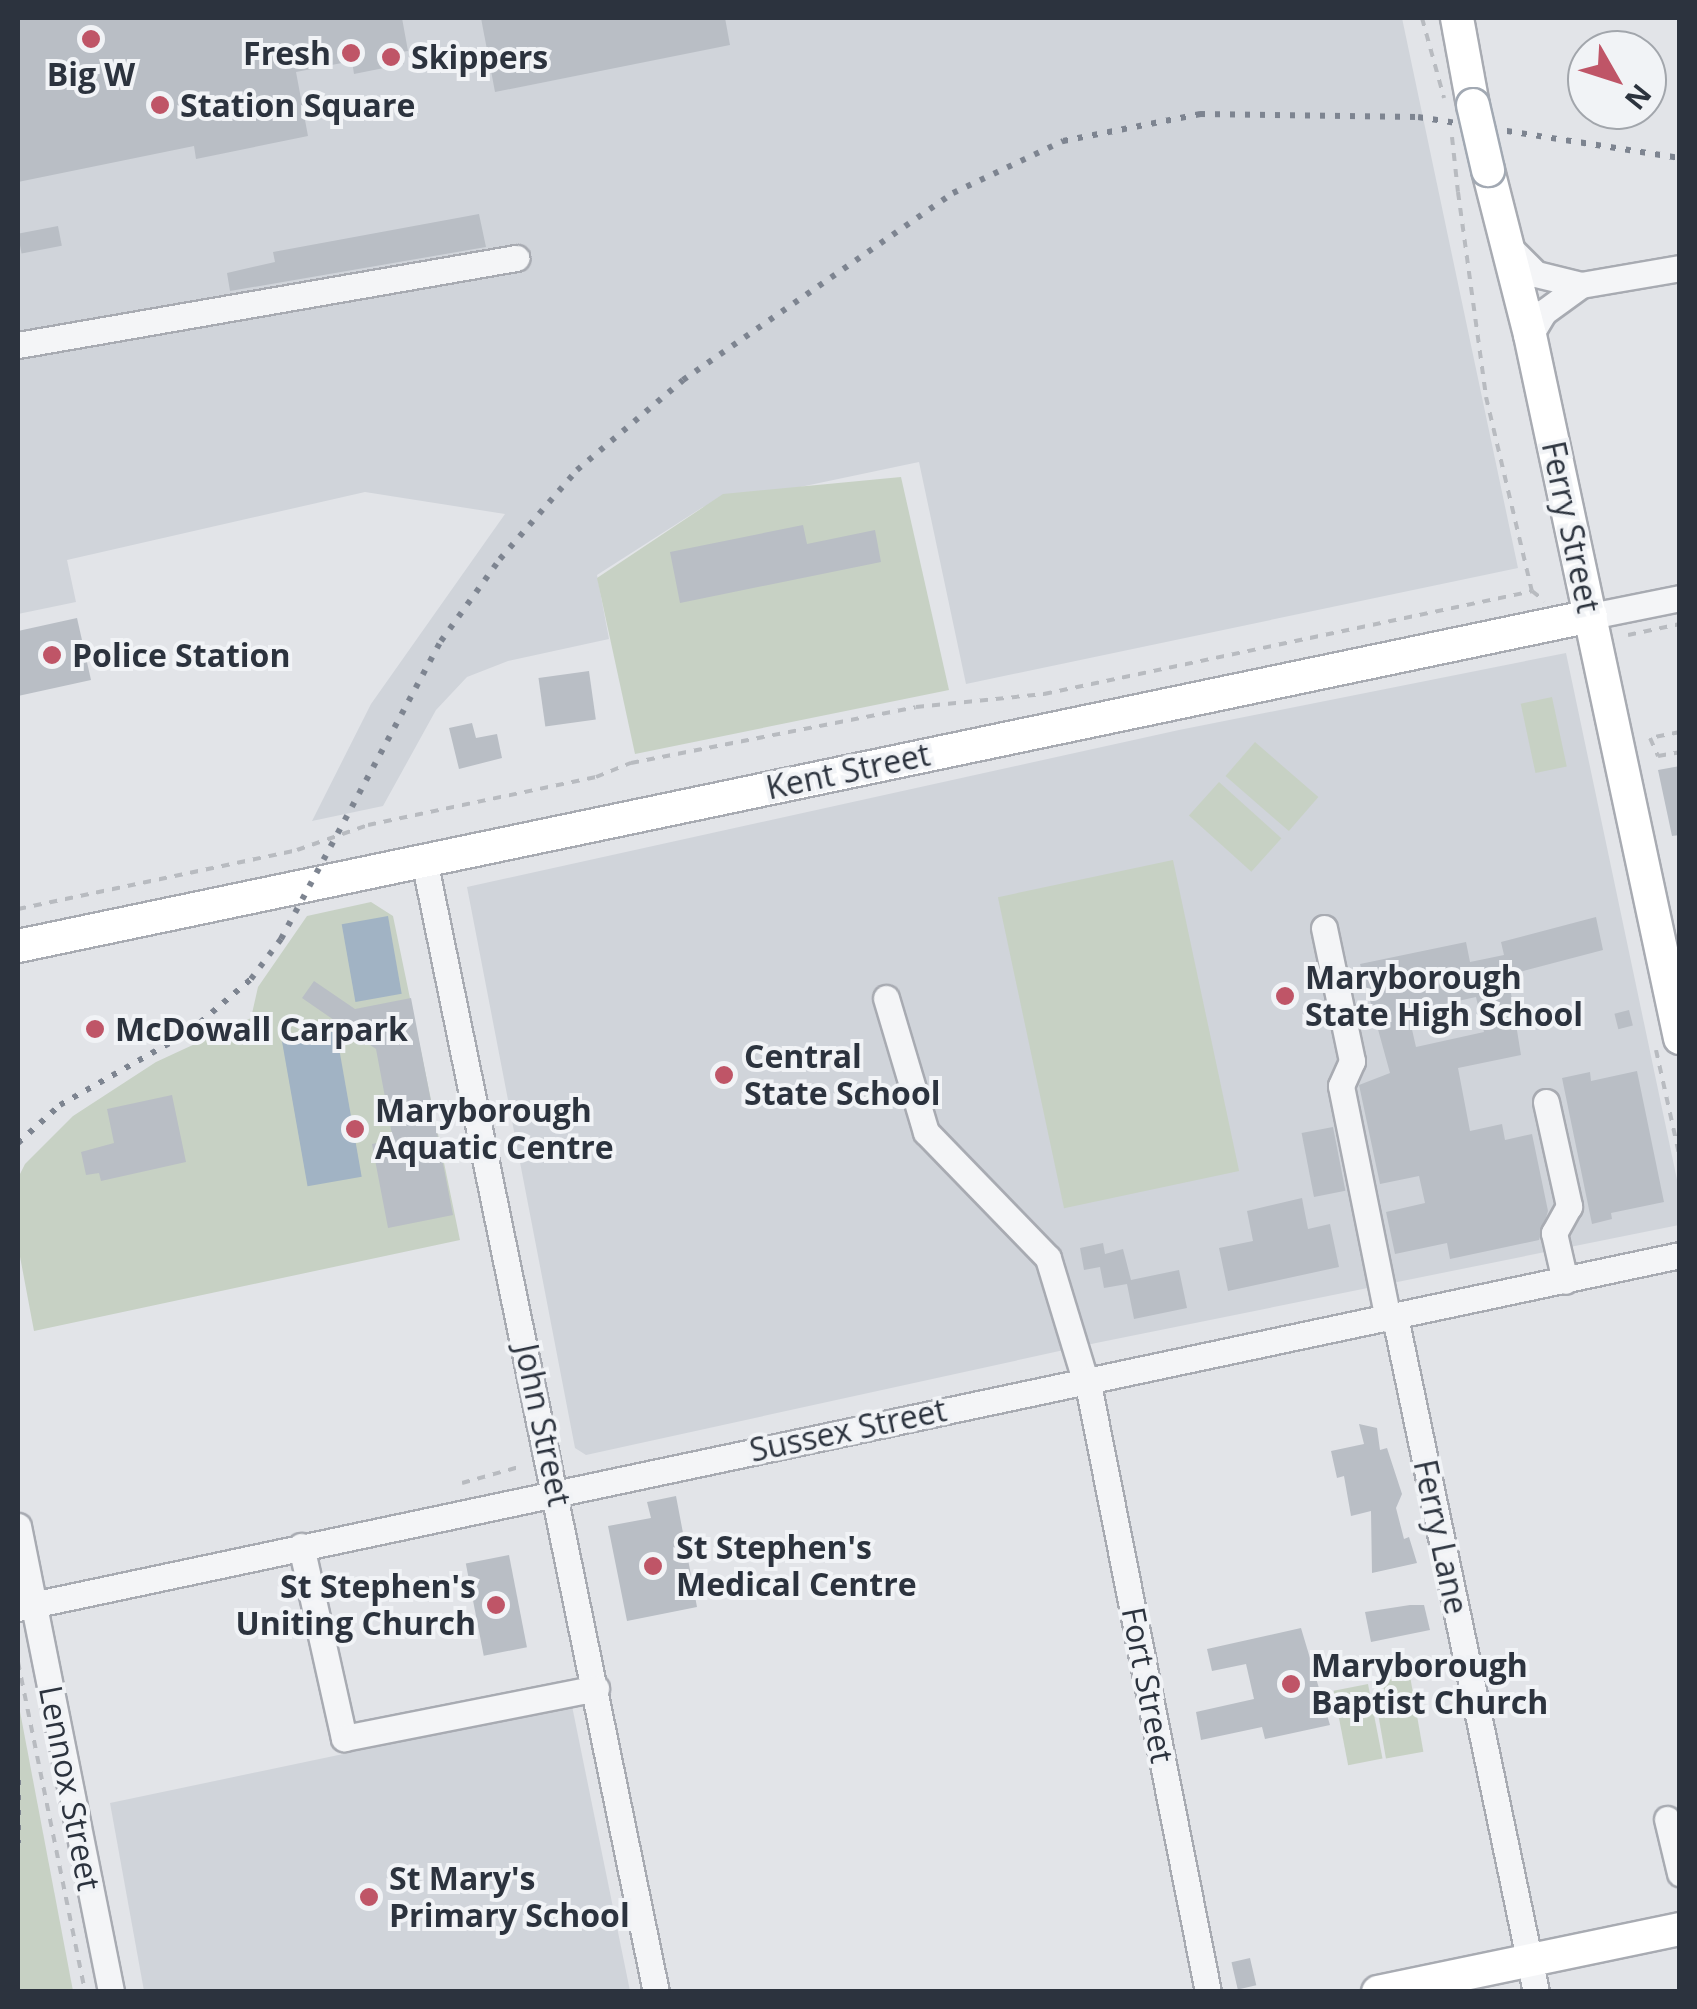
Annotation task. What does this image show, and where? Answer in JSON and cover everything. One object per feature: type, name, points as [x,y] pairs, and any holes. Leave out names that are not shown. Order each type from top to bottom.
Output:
[{"type":"main road","name":"Ferry Street","points":[[1459,21],[1455,106],[1488,170],[1509,247],[1590,616],[1668,925],[1680,1038]]},
{"type":"main road","name":"Kent Street","points":[[18,946],[1590,616]]},
{"type":"main road","points":[[1378,1992],[1532,1975],[1680,1928]]},
{"type":"street","points":[[1509,247],[1536,274],[1582,285]]},
{"type":"street","points":[[18,345],[516,258]]},
{"type":"street","points":[[1530,335],[1556,300],[1582,285],[1680,268]]},
{"type":"street","name":"Kent Street","points":[[1590,616],[1680,598]]},
{"type":"street","name":"John Street","points":[[424,860],[558,1491],[656,1992]]},
{"type":"street","name":"Ferry Lane","points":[[1324,928],[1352,1061],[1341,1086],[1532,1975]]},
{"type":"street","name":"Fort Street","points":[[886,998],[926,1132],[1048,1258],[1086,1379],[1208,1992]]},
{"type":"street","points":[[1546,1102],[1569,1206],[1554,1232],[1565,1280]]},
{"type":"street","name":"Sussex Street","points":[[26,1606],[1680,1255]]},
{"type":"street","name":"Lennox Street","points":[[18,1526],[26,1606],[111,1992]]},
{"type":"street","points":[[301,1546],[344,1738],[596,1688]]},
{"type":"street","points":[[1668,1819],[1680,1873]]},
{"type":"path","points":[[1422,18],[1455,106]]},
{"type":"path","points":[[1451,132],[1486,397],[1532,592]]},
{"type":"path","points":[[18,908],[297,850],[368,824],[596,777],[632,762],[916,707],[1044,694],[1532,592],[1558,592]]},
{"type":"path","points":[[1544,595],[1546,604]]},
{"type":"path","points":[[1628,637],[1680,624]]},
{"type":"path","points":[[1680,732],[1650,738],[1658,756],[1680,752]]},
{"type":"path","points":[[462,1483],[519,1467]]},
{"type":"path","points":[[18,1662],[85,1992]]},
{"type":"shaded area","points":[[18,18],[1402,18],[1518,568],[966,684],[919,462],[703,507],[597,575],[609,639],[508,661],[467,677],[436,710],[383,806],[312,821],[371,704],[505,514],[365,492],[67,560],[76,602],[18,614]]},
{"type":"shaded area","points":[[901,477],[949,690],[635,754],[597,578],[723,494]]},
{"type":"shaded area","points":[[1566,653],[1679,1189],[1679,1225],[1096,1343],[586,1455],[575,1448],[467,887],[1179,730]]},
{"type":"shaded area","points":[[1552,697],[1567,766],[1535,773],[1521,704]]},
{"type":"shaded area","points":[[1255,742],[1318,797],[1289,831],[1225,776]]},
{"type":"shaded area","points":[[1219,782],[1281,838],[1251,872],[1189,815]]},
{"type":"shaded area","points":[[1173,860],[1239,1171],[1064,1208],[998,897]]},
{"type":"shaded area","points":[[371,902],[393,916],[460,1240],[34,1331],[18,1246],[18,1178],[25,1164],[73,1116],[156,1062],[251,1018],[258,987],[307,916]]},
{"type":"shaded area","points":[[1410,1676],[1423,1752],[1386,1758],[1373,1683]]},
{"type":"shaded area","points":[[1368,1684],[1383,1759],[1348,1765],[1334,1691]]},
{"type":"shaded area","points":[[18,1701],[73,1991],[18,1991]]},
{"type":"shaded area","name":"St Mary's Primary School","points":[[572,1706],[630,1991],[144,1991],[110,1803]]},
{"type":"water","points":[[388,916],[402,994],[355,1002],[342,924]]},
{"type":"water","points":[[336,1031],[362,1177],[308,1186],[282,1041]]},
{"type":"building","name":"Station Square","points":[[18,18],[402,18],[408,51],[401,52],[404,64],[354,74],[352,61],[296,72],[308,136],[196,159],[194,146],[18,182]]},
{"type":"building","name":"Station Square","points":[[481,18],[725,18],[730,45],[495,92]]},
{"type":"building","points":[[479,214],[486,247],[230,291],[227,273],[275,262],[273,252]]},
{"type":"building","points":[[58,226],[62,246],[22,253],[18,234]]},
{"type":"building","points":[[803,525],[807,544],[875,530],[881,562],[680,603],[670,552]]},
{"type":"building","name":"Police Station","points":[[77,618],[91,680],[18,696],[18,631]]},
{"type":"building","points":[[589,671],[596,720],[545,727],[538,678]]},
{"type":"building","points":[[472,723],[476,738],[497,734],[502,758],[459,769],[449,728]]},
{"type":"building","points":[[1680,766],[1680,835],[1672,836],[1658,770]]},
{"type":"building","points":[[1596,917],[1603,950],[1508,975],[1521,1055],[1458,1068],[1470,1131],[1502,1124],[1505,1140],[1532,1134],[1548,1211],[1539,1240],[1450,1259],[1447,1243],[1395,1254],[1386,1212],[1425,1203],[1419,1176],[1380,1184],[1359,1085],[1390,1073],[1360,964],[1466,942],[1470,962],[1504,955],[1501,942]],"holes":[[[1476,997],[1484,1032],[1416,1047],[1408,1012]]]},
{"type":"building","points":[[314,981],[355,1009],[411,998],[453,1215],[388,1228],[372,1144],[393,1140],[376,1049],[302,998]]},
{"type":"building","points":[[1629,1010],[1633,1026],[1618,1029],[1614,1014]]},
{"type":"building","points":[[1637,1071],[1664,1202],[1611,1213],[1612,1219],[1592,1224],[1562,1078],[1590,1072],[1591,1081]]},
{"type":"building","points":[[172,1095],[186,1162],[101,1181],[99,1173],[86,1175],[81,1152],[114,1143],[107,1109]]},
{"type":"building","points":[[1333,1127],[1345,1191],[1314,1197],[1302,1133]]},
{"type":"building","points":[[1302,1198],[1308,1229],[1330,1224],[1339,1267],[1228,1291],[1219,1248],[1253,1241],[1247,1211]]},
{"type":"building","points":[[1103,1243],[1105,1254],[1123,1249],[1131,1280],[1179,1270],[1187,1308],[1134,1319],[1127,1284],[1104,1288],[1100,1267],[1084,1270],[1080,1248]]},
{"type":"building","points":[[1359,1424],[1377,1428],[1380,1450],[1387,1448],[1402,1494],[1396,1508],[1404,1539],[1409,1537],[1417,1563],[1372,1573],[1371,1511],[1351,1516],[1344,1476],[1337,1478],[1331,1451],[1364,1444]]},
{"type":"building","name":"St Stephen's Medical Centre","points":[[676,1496],[697,1607],[627,1621],[608,1526],[651,1518],[647,1502]]},
{"type":"building","name":"St Stephen's Uniting Church","points":[[509,1555],[527,1647],[484,1656],[466,1563]]},
{"type":"building","points":[[1424,1605],[1430,1630],[1371,1642],[1365,1612]]},
{"type":"building","name":"Maryborough Baptist Church","points":[[1301,1628],[1330,1725],[1265,1739],[1262,1727],[1201,1740],[1196,1712],[1254,1699],[1246,1664],[1212,1671],[1207,1649]]},
{"type":"building","points":[[1250,1958],[1256,1985],[1238,1990],[1231,1962]]},
{"type":"railway","points":[[18,1143],[60,1105],[189,1032],[251,979],[281,939],[441,641],[500,559],[577,470],[683,380],[953,193],[1063,141],[1200,114],[1418,117],[1680,158]]},
{"type":"railway","points":[[18,1780],[18,1843]]},
{"type":"place","name":"Big W","points":[[91,39]]},
{"type":"place","name":"Fresh","points":[[351,53]]},
{"type":"place","name":"Skippers","points":[[391,57]]},
{"type":"place","name":"Station Square","points":[[160,105]]},
{"type":"place","name":"Police Station","points":[[52,655]]},
{"type":"place","name":"Maryborough State High School","points":[[1285,996]]},
{"type":"place","name":"McDowall Carpark","points":[[95,1029]]},
{"type":"place","name":"Central State School","points":[[724,1075]]},
{"type":"place","name":"Maryborough Aquatic Centre","points":[[355,1129]]},
{"type":"place","name":"St Stephen's Medical Centre","points":[[653,1566]]},
{"type":"place","name":"St Stephen's Uniting Church","points":[[496,1605]]},
{"type":"place","name":"Maryborough Baptist Church","points":[[1291,1684]]},
{"type":"place","name":"St Mary's Primary School","points":[[369,1897]]}]
